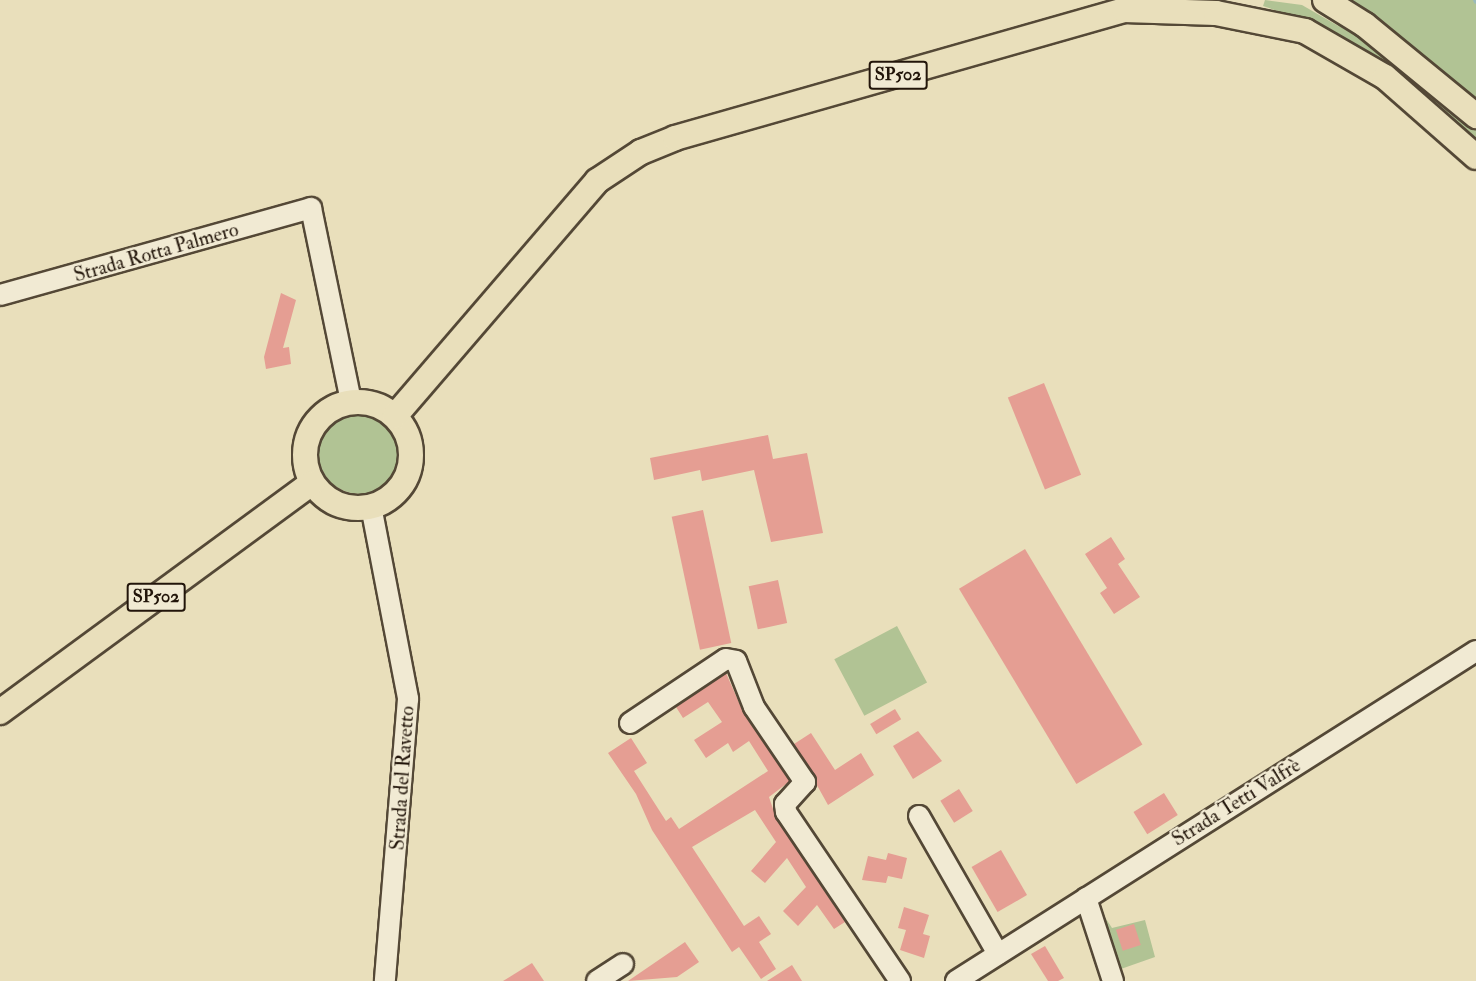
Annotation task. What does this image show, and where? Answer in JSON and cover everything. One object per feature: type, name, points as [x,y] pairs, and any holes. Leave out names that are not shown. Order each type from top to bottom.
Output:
[{"type":"main road","points":[[1325,0],[1365,25],[1476,116]]},
{"type":"main road","name":"SP502","points":[[395,416],[597,182],[642,152],[675,138],[1124,10],[1216,13],[1305,31],[1385,77],[1476,157]]},
{"type":"main road","points":[[351,401],[375,404],[395,416],[408,436],[408,472],[396,492],[371,506],[340,506],[312,483],[304,449],[312,426],[329,409],[351,401]]},
{"type":"main road","name":"SP502","points":[[0,712],[312,483]]},
{"type":"street","name":"Strada Rotta Palmero","points":[[0,295],[311,208],[351,401]]},
{"type":"street","name":"Strada del Ravetto","points":[[371,506],[408,709],[385,981]]},
{"type":"street","name":"Strada Tetti Valfrè","points":[[956,981],[1476,651]]},
{"type":"street","points":[[630,723],[726,659],[736,661],[754,707],[805,782],[785,804],[786,812],[900,981]]},
{"type":"street","points":[[919,816],[998,954]]},
{"type":"street","points":[[1086,898],[1113,981]]},
{"type":"street","points":[[597,981],[623,964]]},
{"type":"green space","points":[[1265,0],[1302,5],[1340,27],[1310,0],[1476,0],[1476,145],[1318,25],[1263,6]]},
{"type":"green space","points":[[360,410],[376,413],[390,422],[399,436],[402,452],[399,468],[390,482],[376,491],[360,494],[344,491],[330,482],[321,468],[318,452],[321,436],[330,422],[344,413]]},
{"type":"green space","points":[[897,626],[927,683],[864,716],[834,659]]},
{"type":"green space","points":[[1095,902],[1112,928],[1145,920],[1155,957],[1118,970]]},
{"type":"building","points":[[281,293],[296,300],[283,348],[289,347],[291,364],[266,369],[264,357]]},
{"type":"building","points":[[1044,383],[1081,475],[1045,489],[1008,398]]},
{"type":"building","points":[[768,435],[773,459],[807,453],[823,533],[771,542],[754,470],[702,481],[700,470],[654,480],[650,458]]},
{"type":"building","points":[[703,510],[731,643],[700,650],[672,517]]},
{"type":"building","points":[[1111,537],[1125,559],[1118,564],[1140,597],[1114,614],[1100,593],[1107,588],[1085,554]]},
{"type":"building","points":[[1025,549],[1142,744],[1076,784],[959,589]]},
{"type":"building","points":[[778,580],[787,623],[758,629],[749,586]]},
{"type":"building","points":[[726,673],[744,714],[790,781],[769,797],[776,818],[845,922],[834,929],[817,905],[798,926],[783,911],[806,887],[787,858],[765,883],[751,871],[776,842],[755,810],[692,847],[744,926],[759,916],[771,934],[759,942],[776,969],[761,979],[739,947],[732,952],[652,830],[636,794],[608,753],[631,738],[647,763],[634,771],[666,821],[671,817],[679,829],[768,771],[749,741],[733,752],[728,743],[706,758],[694,740],[722,722],[708,702],[683,718],[676,707]]},
{"type":"building","points":[[895,709],[901,719],[876,734],[870,724]]},
{"type":"building","points":[[918,731],[942,761],[913,779],[893,746]]},
{"type":"building","points":[[811,733],[835,770],[861,753],[874,775],[828,805],[794,744]]},
{"type":"building","points":[[959,789],[973,811],[954,823],[940,801]]},
{"type":"building","points":[[1164,793],[1178,815],[1147,834],[1133,812]]},
{"type":"building","points":[[1001,850],[1027,895],[998,912],[972,867]]},
{"type":"building","points":[[888,853],[907,858],[902,879],[888,876],[886,883],[862,880],[868,856],[886,860]]},
{"type":"building","points":[[904,907],[929,915],[923,934],[930,936],[924,958],[900,950],[906,930],[898,928]]},
{"type":"building","points":[[1134,924],[1141,945],[1123,951],[1116,930]]},
{"type":"building","points":[[685,942],[699,962],[677,977],[628,981]]},
{"type":"building","points":[[1045,946],[1064,978],[1058,981],[1048,981],[1031,954]]},
{"type":"building","points":[[532,963],[544,981],[503,981]]},
{"type":"building","points":[[792,965],[802,981],[767,981]]}]
